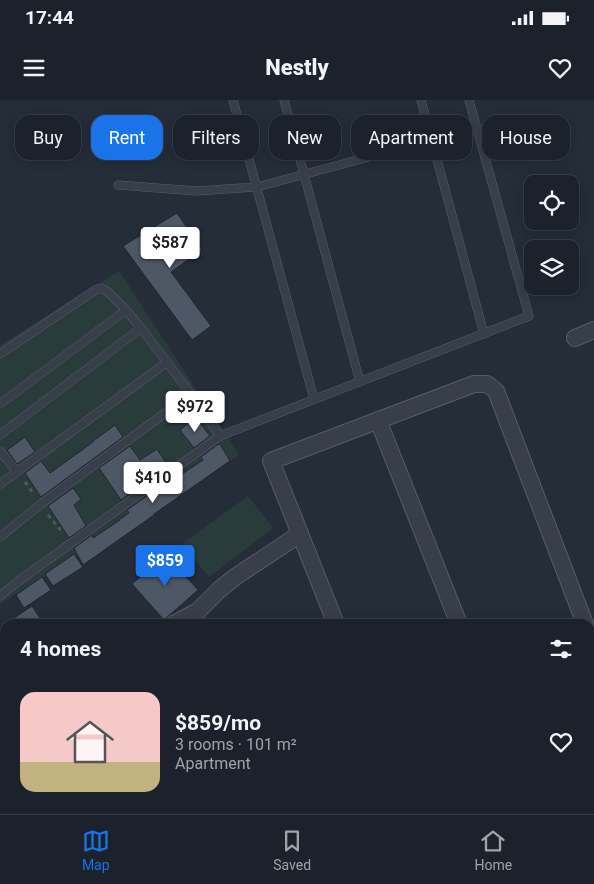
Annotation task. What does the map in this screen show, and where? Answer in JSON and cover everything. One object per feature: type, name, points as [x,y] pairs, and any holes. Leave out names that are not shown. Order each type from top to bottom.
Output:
[{"type":"street","points":[[575,338],[594,330]]},
{"type":"street","points":[[334,619],[271,461],[474,384],[486,384],[496,392],[584,619]]},
{"type":"street","points":[[378,420],[457,619]]},
{"type":"street","points":[[201,617],[219,590],[300,534]]},
{"type":"lane","points":[[233,100],[314,399]]},
{"type":"lane","points":[[284,100],[360,382]]},
{"type":"lane","points":[[421,100],[425,115]]},
{"type":"lane","points":[[0,596],[220,436],[529,316],[469,100]]},
{"type":"lane","points":[[472,129],[477,128]]},
{"type":"lane","points":[[118,185],[196,191],[257,187],[357,160]]},
{"type":"lane","points":[[437,160],[484,334]]},
{"type":"lane","points":[[0,354],[97,289],[103,289],[126,310],[141,328],[220,436]]},
{"type":"lane","points":[[0,404],[126,310]]},
{"type":"lane","points":[[0,435],[141,328]]},
{"type":"lane","points":[[0,484],[166,362]]},
{"type":"lane","points":[[0,537],[40,504],[191,394]]},
{"type":"lane","points":[[0,451],[17,472]]},
{"type":"shaded area","points":[[119,271],[239,455],[0,604],[0,345]]},
{"type":"shaded area","points":[[248,496],[273,528],[209,577],[182,544]]},
{"type":"building","points":[[177,213],[202,250],[171,272],[211,326],[192,340],[123,246]]},
{"type":"building","points":[[196,417],[210,436],[194,448],[180,430]]},
{"type":"building","points":[[115,425],[123,437],[41,497],[25,473],[41,461],[50,473]]},
{"type":"building","points":[[25,437],[35,452],[17,464],[7,450]]},
{"type":"building","points":[[220,444],[230,461],[83,565],[74,548],[92,535],[93,538],[120,520],[129,513],[127,510],[175,476],[176,478],[203,460],[201,457]]},
{"type":"building","points":[[130,446],[140,460],[157,449],[168,466],[121,500],[99,468]]},
{"type":"building","points":[[73,488],[81,499],[74,505],[86,526],[69,538],[48,506]]},
{"type":"building","points":[[74,554],[83,567],[53,586],[45,574]]},
{"type":"building","points":[[166,554],[198,590],[163,619],[132,584]]},
{"type":"building","points":[[42,577],[51,590],[24,608],[16,595]]},
{"type":"building","points":[[32,606],[40,618],[39,619],[12,619]]}]
